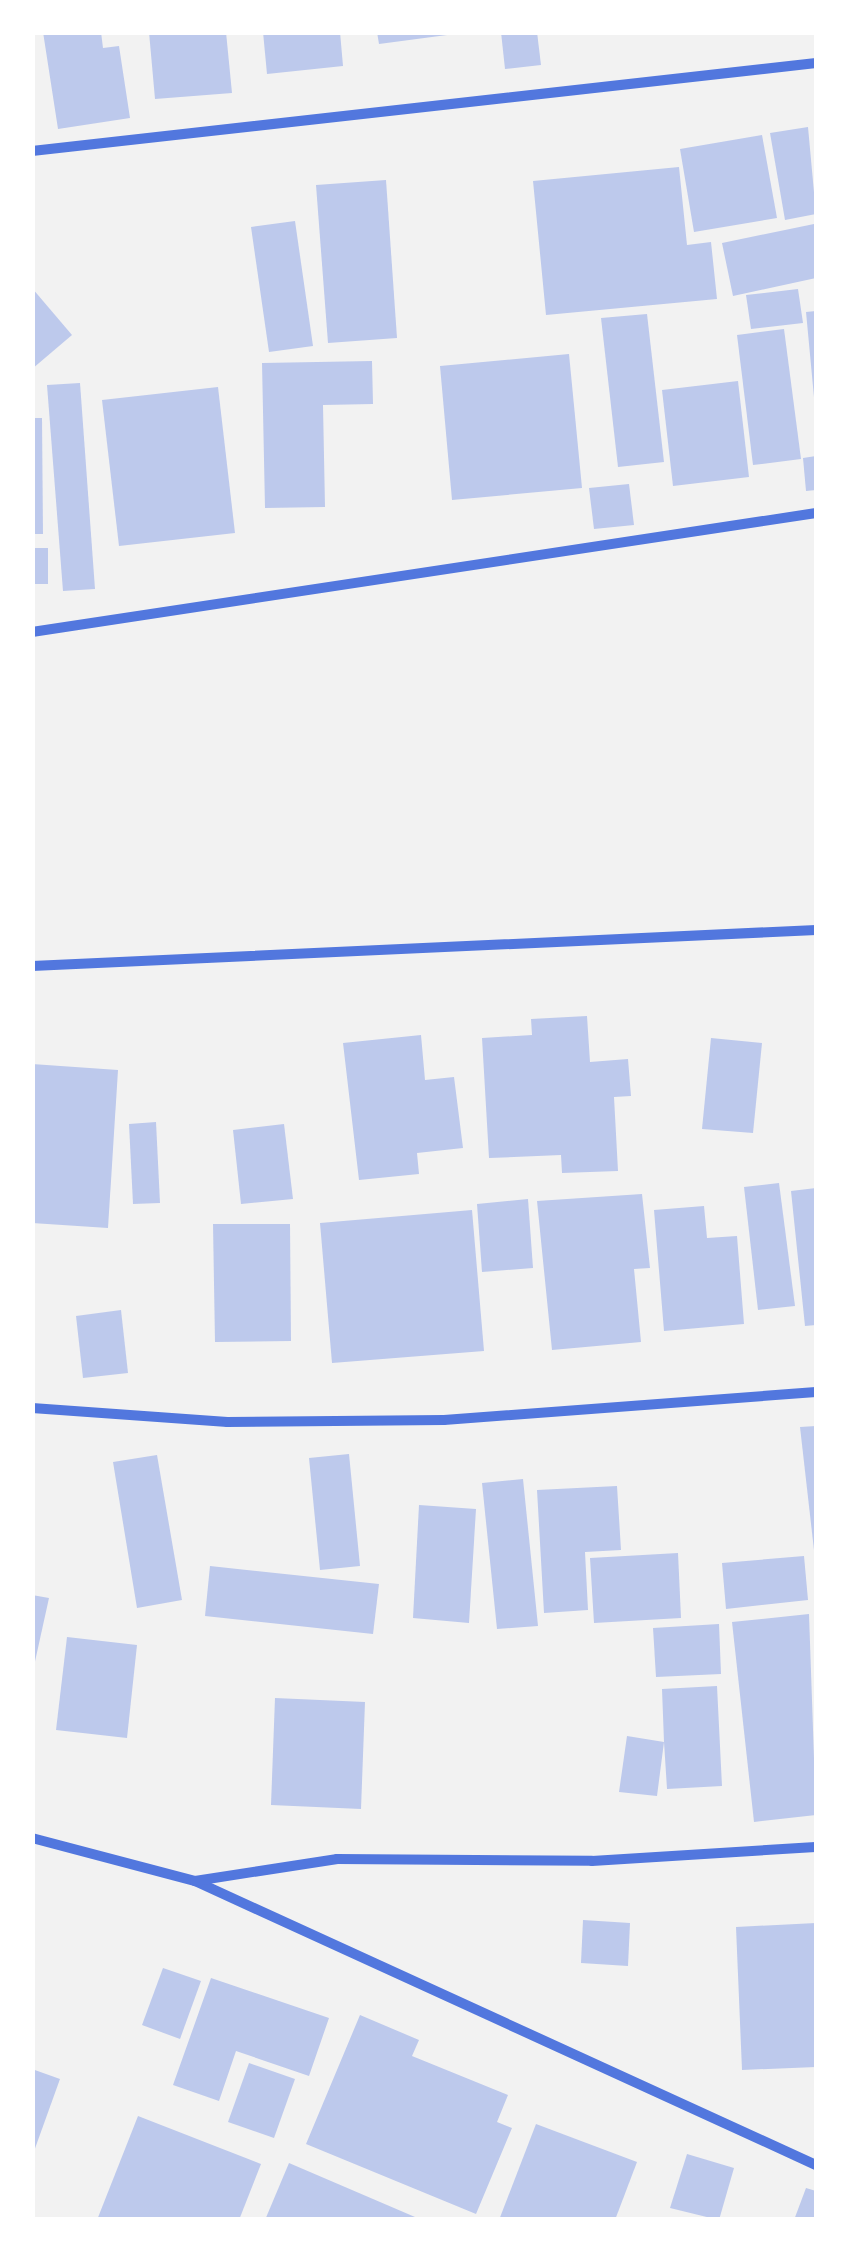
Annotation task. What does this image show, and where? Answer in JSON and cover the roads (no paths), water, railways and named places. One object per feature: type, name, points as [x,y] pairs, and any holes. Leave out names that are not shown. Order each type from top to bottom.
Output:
[{"type":"street","points":[[32,151],[816,62]]},
{"type":"street","points":[[32,632],[816,513]]},
{"type":"street","points":[[32,966],[816,930]]},
{"type":"street","points":[[32,1408],[227,1422],[444,1420],[816,1392]]},
{"type":"street","points":[[32,1838],[195,1882],[816,2165]]},
{"type":"street","points":[[195,1882],[336,1860],[592,1861],[816,1847]]}]
